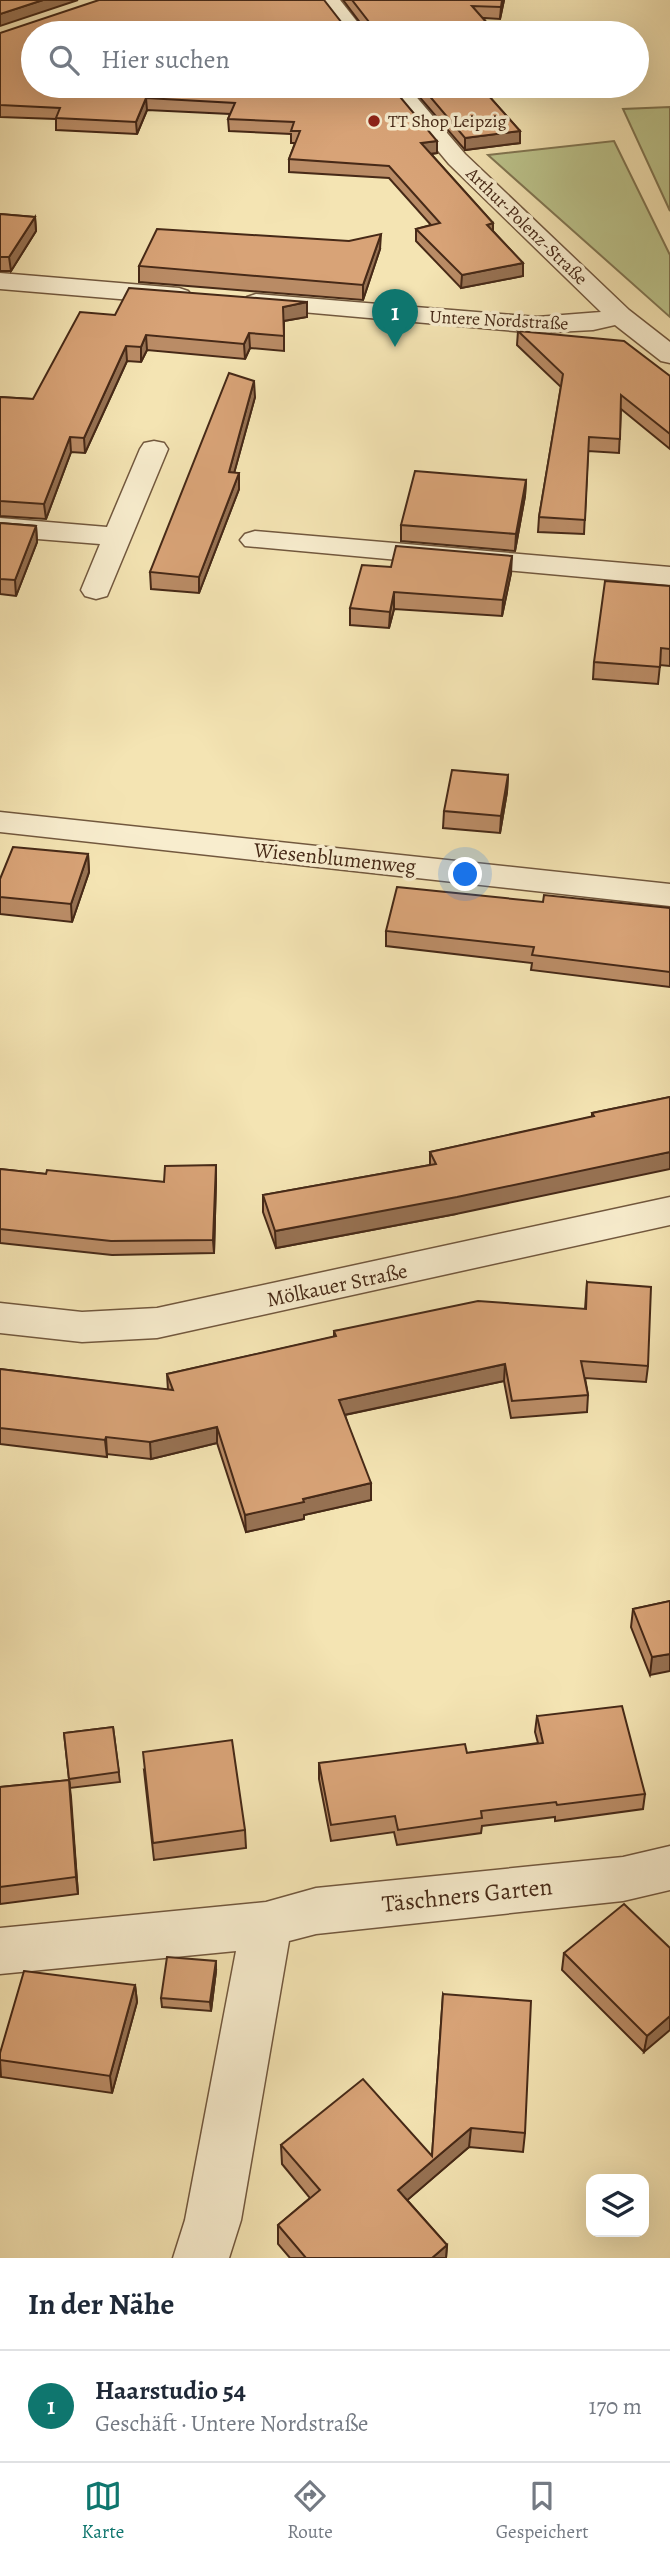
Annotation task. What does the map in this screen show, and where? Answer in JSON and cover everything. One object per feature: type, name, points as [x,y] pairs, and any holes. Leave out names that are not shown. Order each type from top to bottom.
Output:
[{"type":"street","points":[[329,0],[346,21]]},
{"type":"street","name":"Arthur-Polenz-Straße","points":[[405,98],[457,159],[620,316],[670,355]]},
{"type":"street","points":[[0,281],[206,298]]},
{"type":"street","name":"Untere Nordstraße","points":[[234,300],[537,325],[593,322],[620,316]]},
{"type":"street","points":[[96,590],[154,449]]},
{"type":"street","points":[[0,527],[118,537]]},
{"type":"street","points":[[255,540],[670,576]]},
{"type":"street","name":"Wiesenblumenweg","points":[[0,822],[670,895]]},
{"type":"street","name":"Mölkauer Straße","points":[[0,1318],[82,1327],[158,1324],[670,1211]]},
{"type":"street","name":"Täschners Garten","points":[[0,1951],[266,1925],[316,1911],[623,1878],[670,1868]]},
{"type":"street","points":[[201,2258],[213,2220],[266,1925]]},
{"type":"green space","points":[[670,107],[670,211],[623,109]]},
{"type":"green space","points":[[614,141],[670,255],[670,317],[488,155]]},
{"type":"building","points":[[0,0],[43,0],[0,14]]},
{"type":"building","points":[[99,0],[324,0],[340,21],[36,21]]},
{"type":"building","points":[[352,0],[502,0],[501,7],[472,6],[485,21],[368,21]]},
{"type":"building","points":[[21,26],[21,98],[146,98],[136,122],[56,118],[60,108],[0,105],[0,33]]},
{"type":"building","points":[[146,98],[401,98],[437,141],[421,143],[493,223],[487,225],[523,263],[462,275],[416,229],[440,223],[389,166],[289,159],[300,131],[291,131],[294,122],[228,119],[235,103]]},
{"type":"building","points":[[431,98],[491,98],[520,131],[465,138]]},
{"type":"building","points":[[0,214],[35,217],[9,257],[0,257]]},
{"type":"building","points":[[157,229],[349,241],[381,234],[363,285],[139,266]]},
{"type":"building","points":[[129,288],[307,302],[283,307],[284,336],[249,333],[244,344],[146,335],[141,347],[126,346],[84,438],[70,437],[44,504],[0,501],[0,397],[33,399],[80,312],[115,315]]},
{"type":"building","points":[[518,331],[624,341],[670,376],[670,434],[621,395],[620,439],[589,437],[585,520],[539,517],[563,374]]},
{"type":"building","points":[[229,373],[254,381],[229,472],[239,473],[199,577],[150,572]]},
{"type":"building","points":[[415,471],[526,480],[516,534],[401,525]]},
{"type":"building","points":[[0,523],[36,526],[15,580],[0,579]]},
{"type":"building","points":[[396,546],[512,556],[503,600],[394,592],[390,612],[350,608],[362,565],[391,567]]},
{"type":"building","points":[[605,581],[670,586],[670,649],[661,648],[660,667],[594,662]]},
{"type":"building","points":[[452,770],[508,775],[501,816],[444,811]]},
{"type":"building","points":[[13,847],[88,854],[71,904],[0,897],[0,879]]},
{"type":"building","points":[[397,887],[543,902],[544,895],[670,908],[670,972],[532,955],[534,947],[386,931]]},
{"type":"building","points":[[670,1097],[670,1152],[457,1197],[275,1231],[263,1195],[436,1164],[430,1152]]},
{"type":"building","points":[[216,1165],[213,1240],[111,1241],[0,1229],[0,1169],[46,1174],[47,1170],[164,1182],[165,1166]]},
{"type":"building","points":[[587,1282],[651,1287],[648,1366],[581,1361],[588,1395],[512,1401],[505,1364],[339,1400],[371,1483],[303,1499],[304,1502],[245,1515],[217,1427],[150,1442],[106,1437],[105,1440],[0,1428],[0,1369],[173,1390],[167,1374],[336,1336],[334,1331],[478,1301],[586,1309]]},
{"type":"building","points":[[670,1601],[670,1654],[652,1657],[633,1609]]},
{"type":"building","points":[[622,1706],[645,1794],[481,1811],[482,1818],[398,1830],[395,1816],[331,1825],[319,1763],[465,1744],[467,1753],[543,1743],[537,1716]]},
{"type":"building","points":[[113,1727],[119,1772],[69,1779],[64,1733]]},
{"type":"building","points":[[232,1740],[245,1830],[153,1843],[143,1752]]},
{"type":"building","points":[[69,1780],[76,1877],[0,1887],[0,1787]]},
{"type":"building","points":[[624,1904],[670,1948],[670,2016],[647,2036],[564,1953]]},
{"type":"building","points":[[167,1957],[216,1961],[210,2002],[161,1998]]},
{"type":"building","points":[[24,1971],[135,1985],[110,2076],[0,2060]]},
{"type":"building","points":[[443,1994],[531,2001],[525,2133],[471,2128],[398,2190],[447,2245],[432,2258],[306,2258],[278,2225],[320,2190],[281,2145],[363,2079],[432,2156]]},
{"type":"place","name":"TT Shop Leipzig","points":[[374,121]]},
{"type":"place","name":"Haarstudio 54","points":[[395,347]]}]
